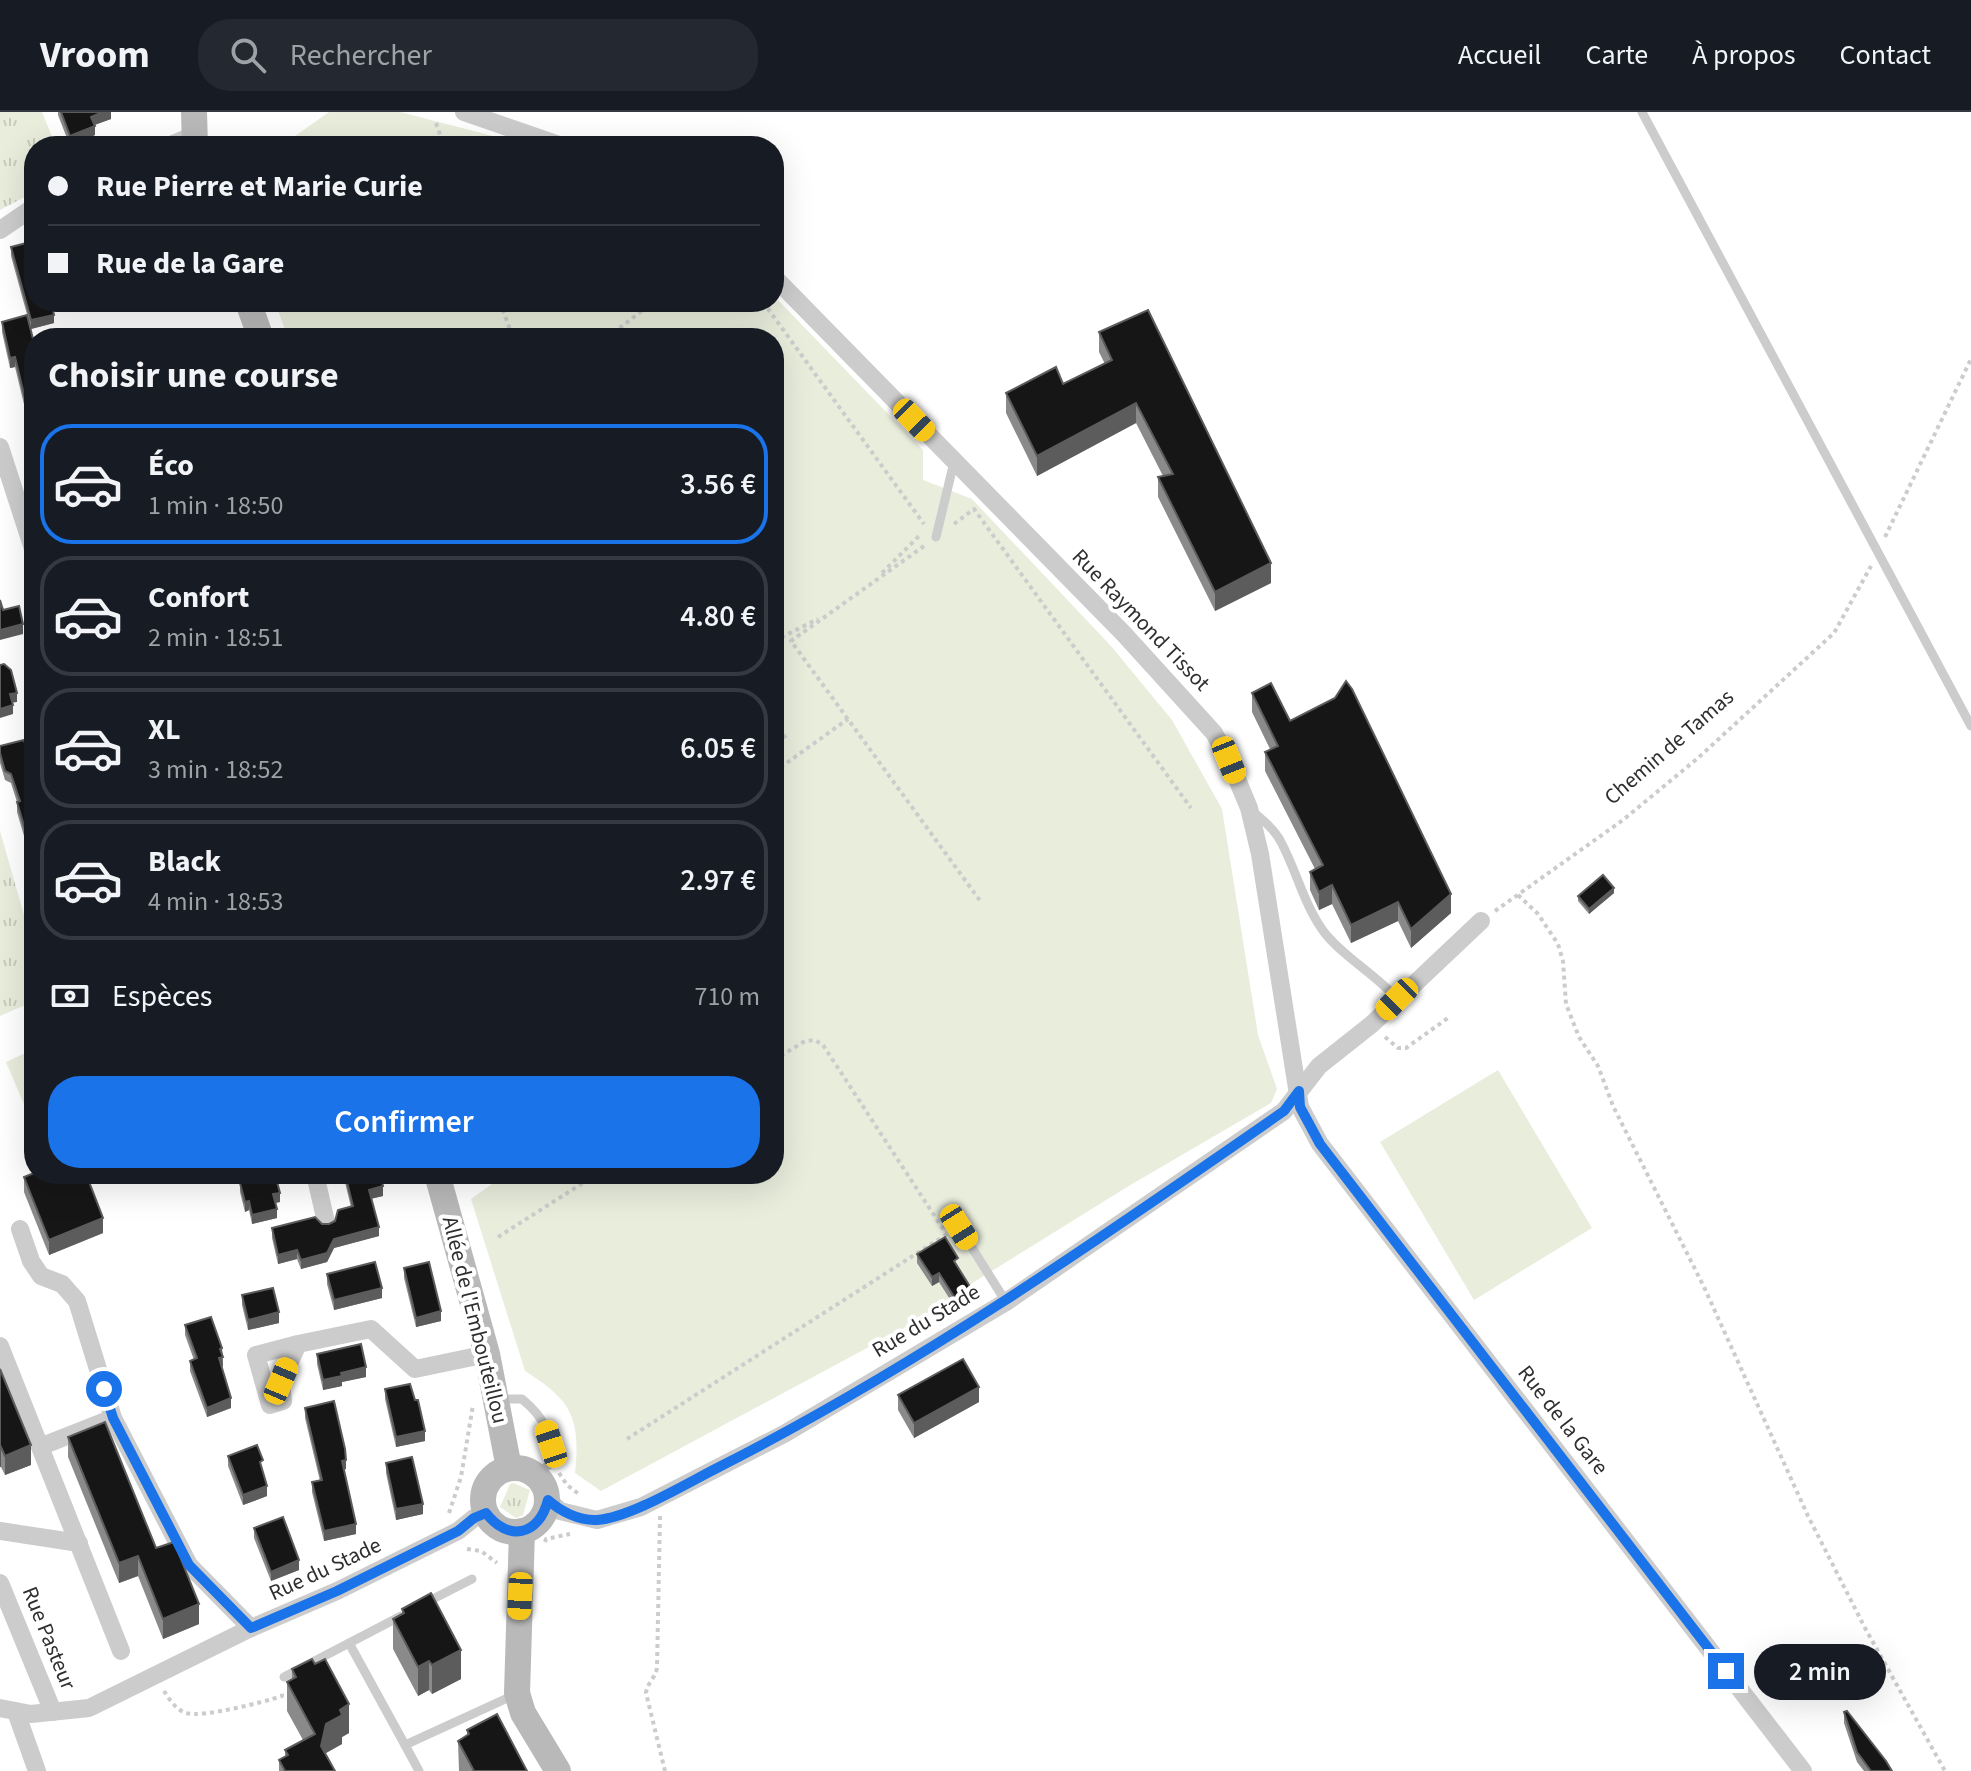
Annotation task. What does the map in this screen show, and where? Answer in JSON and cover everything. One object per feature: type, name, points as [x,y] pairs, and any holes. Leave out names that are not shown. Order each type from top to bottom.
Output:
[{"type":"street","points":[[464,112],[533,136]]},
{"type":"street","points":[[0,230],[24,214]]},
{"type":"street","name":"Rue Raymond Tissot","points":[[784,287],[1172,684],[1214,733],[1249,808],[1260,854],[1299,1091]]},
{"type":"street","points":[[0,447],[24,521]]},
{"type":"street","points":[[1299,1091],[1319,1066],[1372,1024],[1481,921]]},
{"type":"street","name":"Rue du Stade","points":[[548,1500],[560,1511],[597,1520],[641,1507],[784,1434],[1006,1302],[1284,1111],[1299,1091]]},
{"type":"street","name":"Rue de la Gare","points":[[1299,1091],[1300,1107],[1320,1144],[1803,1771]]},
{"type":"street","points":[[317,1184],[326,1222]]},
{"type":"street","name":"Allée de l'Embouteillou","points":[[440,1184],[487,1354],[509,1468]]},
{"type":"street","points":[[20,1229],[31,1261],[41,1276],[62,1284],[77,1301],[113,1418],[189,1565],[251,1628]]},
{"type":"street","points":[[298,1344],[371,1329],[415,1369],[487,1354]]},
{"type":"street","points":[[0,1346],[121,1651]]},
{"type":"street","points":[[42,1446],[113,1418]]},
{"type":"street","points":[[509,1468],[523,1468],[536,1474],[545,1486],[548,1500],[544,1514],[535,1525],[522,1531],[507,1531],[495,1525],[486,1513],[483,1499],[486,1485],[495,1474],[509,1468]]},
{"type":"street","name":"Rue du Stade","points":[[8,1710],[31,1714],[89,1708],[251,1628],[337,1591],[458,1531],[486,1513]]},
{"type":"street","points":[[0,1531],[79,1543]]},
{"type":"street","points":[[522,1531],[517,1693],[523,1713],[558,1771]]},
{"type":"street","name":"Rue Pasteur","points":[[0,1583],[53,1712]]},
{"type":"street","points":[[8,1710],[37,1771]]},
{"type":"lane","points":[[1642,112],[1971,726]]},
{"type":"lane","points":[[936,537],[954,462]]},
{"type":"lane","points":[[1249,808],[1281,841],[1307,904],[1322,930],[1397,999]]},
{"type":"lane","points":[[959,1227],[1006,1302]]},
{"type":"lane","points":[[496,1399],[522,1399],[545,1423],[551,1444],[549,1465],[536,1474]]},
{"type":"lane","points":[[284,1677],[472,1579]]},
{"type":"lane","points":[[349,1643],[419,1771]]},
{"type":"lane","points":[[405,1745],[517,1693]]},
{"type":"path","points":[[436,123],[441,136]]},
{"type":"path","points":[[620,328],[640,312]]},
{"type":"path","points":[[784,331],[927,528],[872,583]]},
{"type":"path","name":"Chemin de Tamas","points":[[1481,921],[1623,820],[1698,758],[1834,633],[1878,553],[1971,359]]},
{"type":"path","points":[[981,902],[791,641],[974,509],[1191,808]]},
{"type":"path","points":[[784,636],[829,614]]},
{"type":"path","points":[[784,765],[848,719]]},
{"type":"path","points":[[784,736],[788,741]]},
{"type":"path","points":[[1518,895],[1538,914],[1558,944],[1563,961],[1566,1004],[1579,1037],[1598,1066],[1613,1106],[1704,1287],[1808,1516],[1865,1628],[1945,1771]]},
{"type":"path","points":[[1372,1024],[1390,1043],[1406,1048],[1448,1018]]},
{"type":"path","points":[[784,1054],[805,1041],[815,1040],[823,1045],[947,1234]]},
{"type":"path","points":[[498,1237],[581,1184]]},
{"type":"path","points":[[627,1439],[959,1227]]},
{"type":"path","points":[[658,1498],[661,1525],[657,1668],[646,1693],[665,1771]]},
{"type":"path","points":[[155,1675],[178,1709],[187,1714],[202,1715],[282,1696],[284,1677]]},
{"type":"green space","points":[[0,112],[42,112],[52,136],[24,136],[24,197],[0,210]]},
{"type":"green space","points":[[329,112],[400,112],[493,136],[295,136]]},
{"type":"green space","points":[[784,306],[923,450],[923,480],[972,499],[1111,646],[1172,720],[1222,809],[1258,1035],[1277,1089],[1271,1103],[1127,1187],[966,1287],[974,1301],[940,1326],[932,1313],[601,1491],[575,1473],[576,1438],[570,1412],[553,1391],[525,1371],[471,1199],[492,1184],[784,1184],[784,328],[284,328],[279,312],[784,312]]},
{"type":"green space","points":[[0,831],[24,915],[24,1005],[0,1016]]},
{"type":"green space","points":[[24,1054],[24,1104],[6,1062]]},
{"type":"green space","points":[[1498,1070],[1592,1228],[1474,1300],[1380,1142]]},
{"type":"green space","points":[[513,1483],[530,1490],[523,1515],[516,1518],[500,1507]]},
{"type":"building","points":[[61,112],[103,112],[91,117],[95,126],[70,136]]},
{"type":"building","points":[[24,244],[24,294],[11,247]]},
{"type":"building","points":[[1148,310],[1271,563],[1215,592],[1158,477],[1173,474],[1136,403],[1037,456],[1006,393],[1056,367],[1063,384],[1112,360],[1099,332]]},
{"type":"building","points":[[29,312],[53,312],[54,315],[31,320]]},
{"type":"building","points":[[27,315],[30,328],[24,328],[24,394],[15,357],[10,358],[2,322]]},
{"type":"building","points":[[0,600],[3,610],[19,606],[23,624],[0,630]]},
{"type":"building","points":[[4,664],[11,670],[17,693],[10,694],[13,705],[0,709],[0,665]]},
{"type":"building","points":[[1346,681],[1451,894],[1411,929],[1398,902],[1351,925],[1332,885],[1319,892],[1310,872],[1323,865],[1265,752],[1278,746],[1252,693],[1271,683],[1290,721],[1335,698]]},
{"type":"building","points":[[24,740],[24,825],[17,802],[20,801],[11,774],[5,771],[0,746]]},
{"type":"building","points":[[1603,875],[1614,888],[1589,909],[1578,896]]},
{"type":"building","points":[[27,1184],[90,1184],[103,1218],[49,1240]]},
{"type":"building","points":[[240,1184],[278,1184],[280,1193],[273,1194],[277,1209],[252,1215],[249,1201],[245,1202]]},
{"type":"building","points":[[348,1184],[382,1184],[369,1190],[379,1227],[334,1239],[327,1253],[301,1260],[297,1250],[278,1255],[272,1228],[315,1217],[322,1224],[329,1224],[335,1221],[338,1210],[353,1206]]},
{"type":"building","points":[[945,1237],[958,1258],[954,1261],[974,1293],[958,1303],[939,1273],[932,1277],[917,1254]]},
{"type":"building","points":[[375,1262],[382,1288],[334,1300],[327,1274]]},
{"type":"building","points":[[429,1262],[441,1311],[416,1318],[404,1268]]},
{"type":"building","points":[[273,1288],[279,1312],[248,1320],[242,1295]]},
{"type":"building","points":[[211,1317],[222,1348],[223,1357],[219,1358],[231,1398],[207,1408],[190,1361],[197,1358],[185,1325]]},
{"type":"building","points":[[361,1344],[366,1367],[323,1380],[317,1354]]},
{"type":"building","points":[[963,1359],[979,1387],[914,1423],[898,1395]]},
{"type":"building","points":[[0,1369],[31,1445],[5,1456],[0,1448]]},
{"type":"building","points":[[410,1384],[415,1400],[418,1400],[425,1431],[396,1437],[385,1389]]},
{"type":"building","points":[[334,1401],[345,1449],[346,1460],[342,1461],[356,1524],[324,1531],[312,1482],[322,1480],[305,1408]]},
{"type":"building","points":[[105,1422],[156,1548],[174,1542],[199,1604],[163,1619],[138,1556],[119,1563],[68,1437]]},
{"type":"building","points":[[257,1445],[267,1486],[243,1495],[228,1456]]},
{"type":"building","points":[[412,1457],[423,1504],[396,1509],[386,1463]]},
{"type":"building","points":[[283,1517],[299,1560],[271,1572],[254,1528]]},
{"type":"building","points":[[431,1593],[461,1650],[432,1665],[429,1661],[418,1667],[393,1619],[404,1613],[402,1609]]},
{"type":"building","points":[[312,1659],[315,1664],[325,1659],[349,1704],[340,1710],[342,1715],[326,1724],[321,1746],[335,1771],[285,1771],[279,1760],[288,1755],[285,1750],[315,1734],[287,1682],[296,1677],[292,1669]]},
{"type":"building","points":[[1847,1711],[1892,1771],[1871,1771],[1857,1752],[1844,1712]]},
{"type":"building","points":[[497,1714],[527,1771],[474,1771],[458,1741],[469,1734],[467,1730]]},
{"type":"route","points":[[104,1389],[113,1418],[189,1565],[251,1628],[337,1591],[458,1531],[486,1513],[495,1525],[507,1531],[522,1531],[535,1525],[544,1514],[548,1500],[560,1511],[597,1520],[641,1507],[784,1434],[1006,1302],[1284,1111],[1299,1091],[1300,1107],[1320,1144],[1726,1671]]}]
